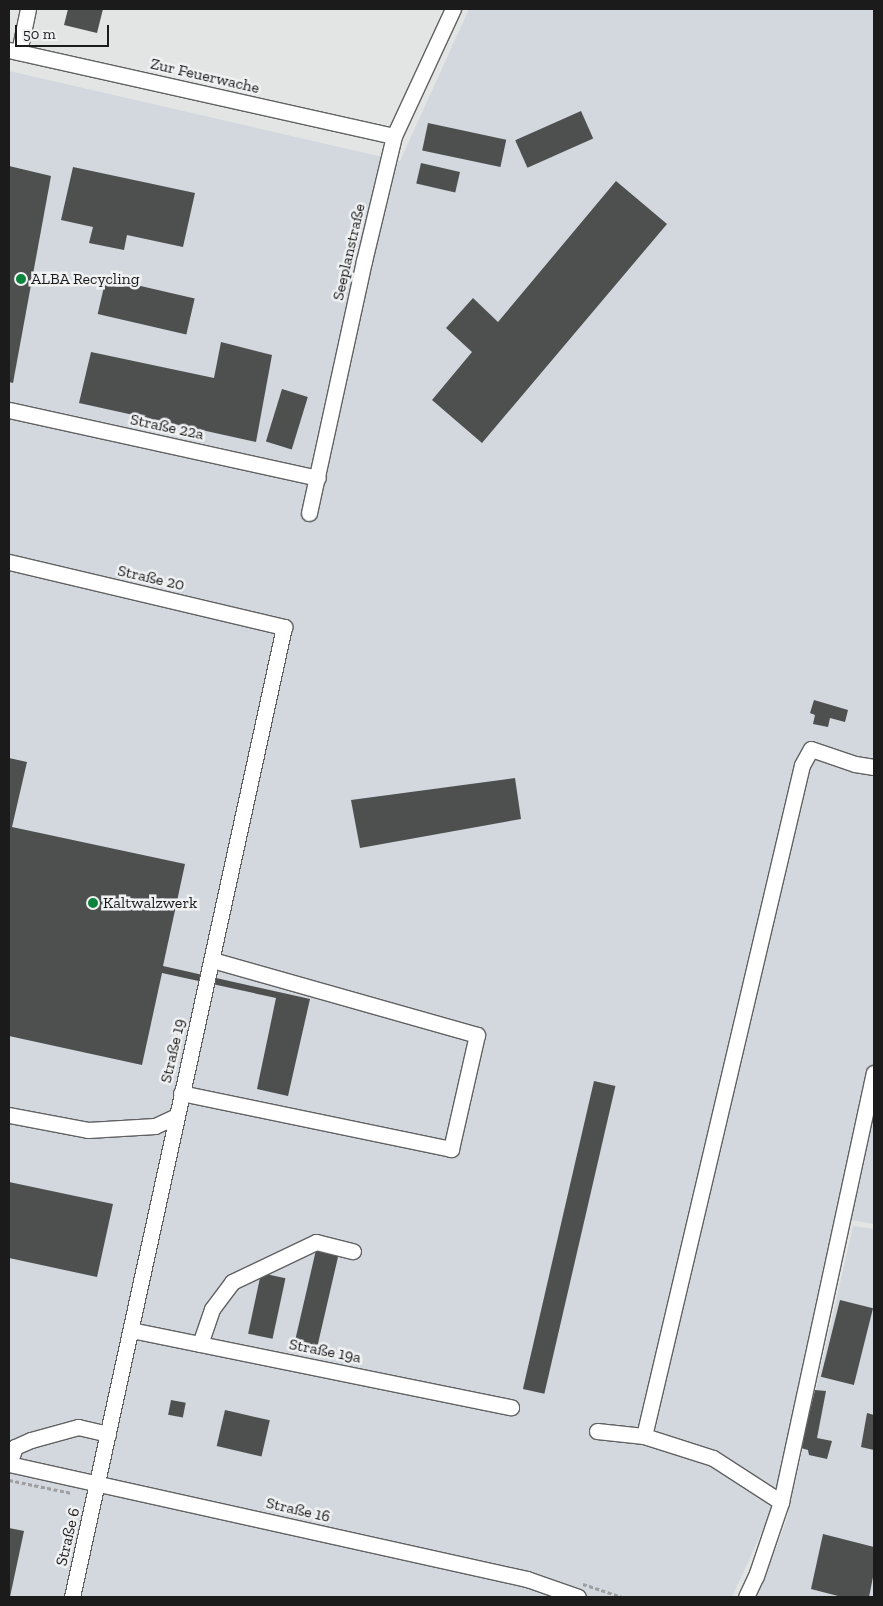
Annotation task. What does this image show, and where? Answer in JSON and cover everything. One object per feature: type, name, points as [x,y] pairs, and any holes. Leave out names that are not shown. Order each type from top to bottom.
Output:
[{"type":"street","points":[[14,51],[28,9]]},
{"type":"street","name":"Seeplanstraße","points":[[309,513],[364,260],[394,136],[452,9]]},
{"type":"street","name":"Zur Feuerwache","points":[[14,51],[394,136]]},
{"type":"street","name":"Straße 22a","points":[[9,410],[318,478]]},
{"type":"street","name":"Straße 20","points":[[9,562],[284,627]]},
{"type":"street","name":"Straße 19","points":[[98,1484],[176,1116],[212,960],[284,627]]},
{"type":"street","points":[[644,1436],[802,765],[811,750],[855,764],[874,767]]},
{"type":"street","points":[[181,1093],[451,1149],[477,1035],[212,960]]},
{"type":"street","points":[[746,1597],[756,1576],[781,1502],[874,1073]]},
{"type":"street","points":[[9,1115],[88,1130],[155,1126],[176,1116]]},
{"type":"street","points":[[200,1344],[212,1309],[232,1282],[316,1242],[353,1251]]},
{"type":"street","name":"Straße 19a","points":[[131,1330],[511,1407]]},
{"type":"street","points":[[9,1464],[15,1447],[31,1440],[78,1427],[108,1434]]},
{"type":"street","points":[[597,1431],[644,1436],[713,1458],[781,1502]]},
{"type":"street","name":"Straße 16","points":[[9,1464],[527,1579],[578,1597]]},
{"type":"street","name":"Straße 6","points":[[72,1597],[98,1484]]},
{"type":"shaded area","points":[[469,9],[874,9],[874,1224],[840,1218],[770,1514],[732,1597],[9,1597],[9,71],[400,161]]},
{"type":"shaded area","points":[[853,1226],[874,1229],[874,1597],[757,1597],[786,1522]]},
{"type":"building","points":[[68,9],[103,9],[97,33],[64,25]]},
{"type":"building","points":[[581,111],[593,138],[527,168],[515,140]]},
{"type":"building","points":[[428,123],[506,140],[500,167],[422,150]]},
{"type":"building","points":[[421,163],[460,172],[455,192],[416,183]]},
{"type":"building","name":"ALBA Recycling","points":[[9,166],[51,176],[13,383],[9,382]]},
{"type":"building","points":[[73,167],[195,193],[183,247],[127,235],[124,250],[89,243],[93,227],[61,220]]},
{"type":"building","points":[[616,181],[667,224],[482,443],[432,400],[472,352],[446,328],[473,298],[498,322]]},
{"type":"building","points":[[106,278],[195,298],[186,335],[98,314]]},
{"type":"building","points":[[221,342],[272,355],[256,442],[79,403],[91,352],[214,378]]},
{"type":"building","points":[[282,389],[308,397],[292,449],[266,442]]},
{"type":"building","points":[[814,700],[848,710],[845,722],[830,718],[828,727],[813,724],[815,715],[810,713]]},
{"type":"building","name":"Kaltwalzwerk","points":[[9,758],[27,762],[12,827],[185,864],[163,966],[310,999],[288,1096],[257,1089],[276,998],[162,973],[142,1065],[9,1036]]},
{"type":"building","points":[[515,778],[521,819],[360,848],[351,800]]},
{"type":"building","points":[[594,1081],[615,1086],[544,1394],[523,1389]]},
{"type":"building","points":[[9,1182],[113,1204],[97,1277],[9,1258]]},
{"type":"building","points":[[316,1250],[338,1255],[317,1349],[294,1344]]},
{"type":"building","points":[[261,1273],[285,1278],[273,1339],[248,1334]]},
{"type":"building","points":[[840,1300],[873,1308],[854,1385],[821,1377]]},
{"type":"building","points":[[815,1390],[826,1391],[817,1438],[832,1441],[827,1459],[809,1455],[808,1450],[801,1448]]},
{"type":"building","points":[[171,1400],[186,1403],[183,1418],[168,1415]]},
{"type":"building","points":[[225,1410],[270,1420],[261,1456],[217,1446]]},
{"type":"building","points":[[867,1413],[874,1415],[874,1450],[861,1447]]},
{"type":"building","points":[[9,1528],[24,1531],[10,1597],[9,1597]]},
{"type":"building","points":[[823,1534],[874,1547],[874,1572],[869,1597],[842,1597],[811,1589]]},
{"type":"place","name":"ALBA Recycling","points":[[21,279]]},
{"type":"place","name":"Kaltwalzwerk","points":[[93,903]]}]
